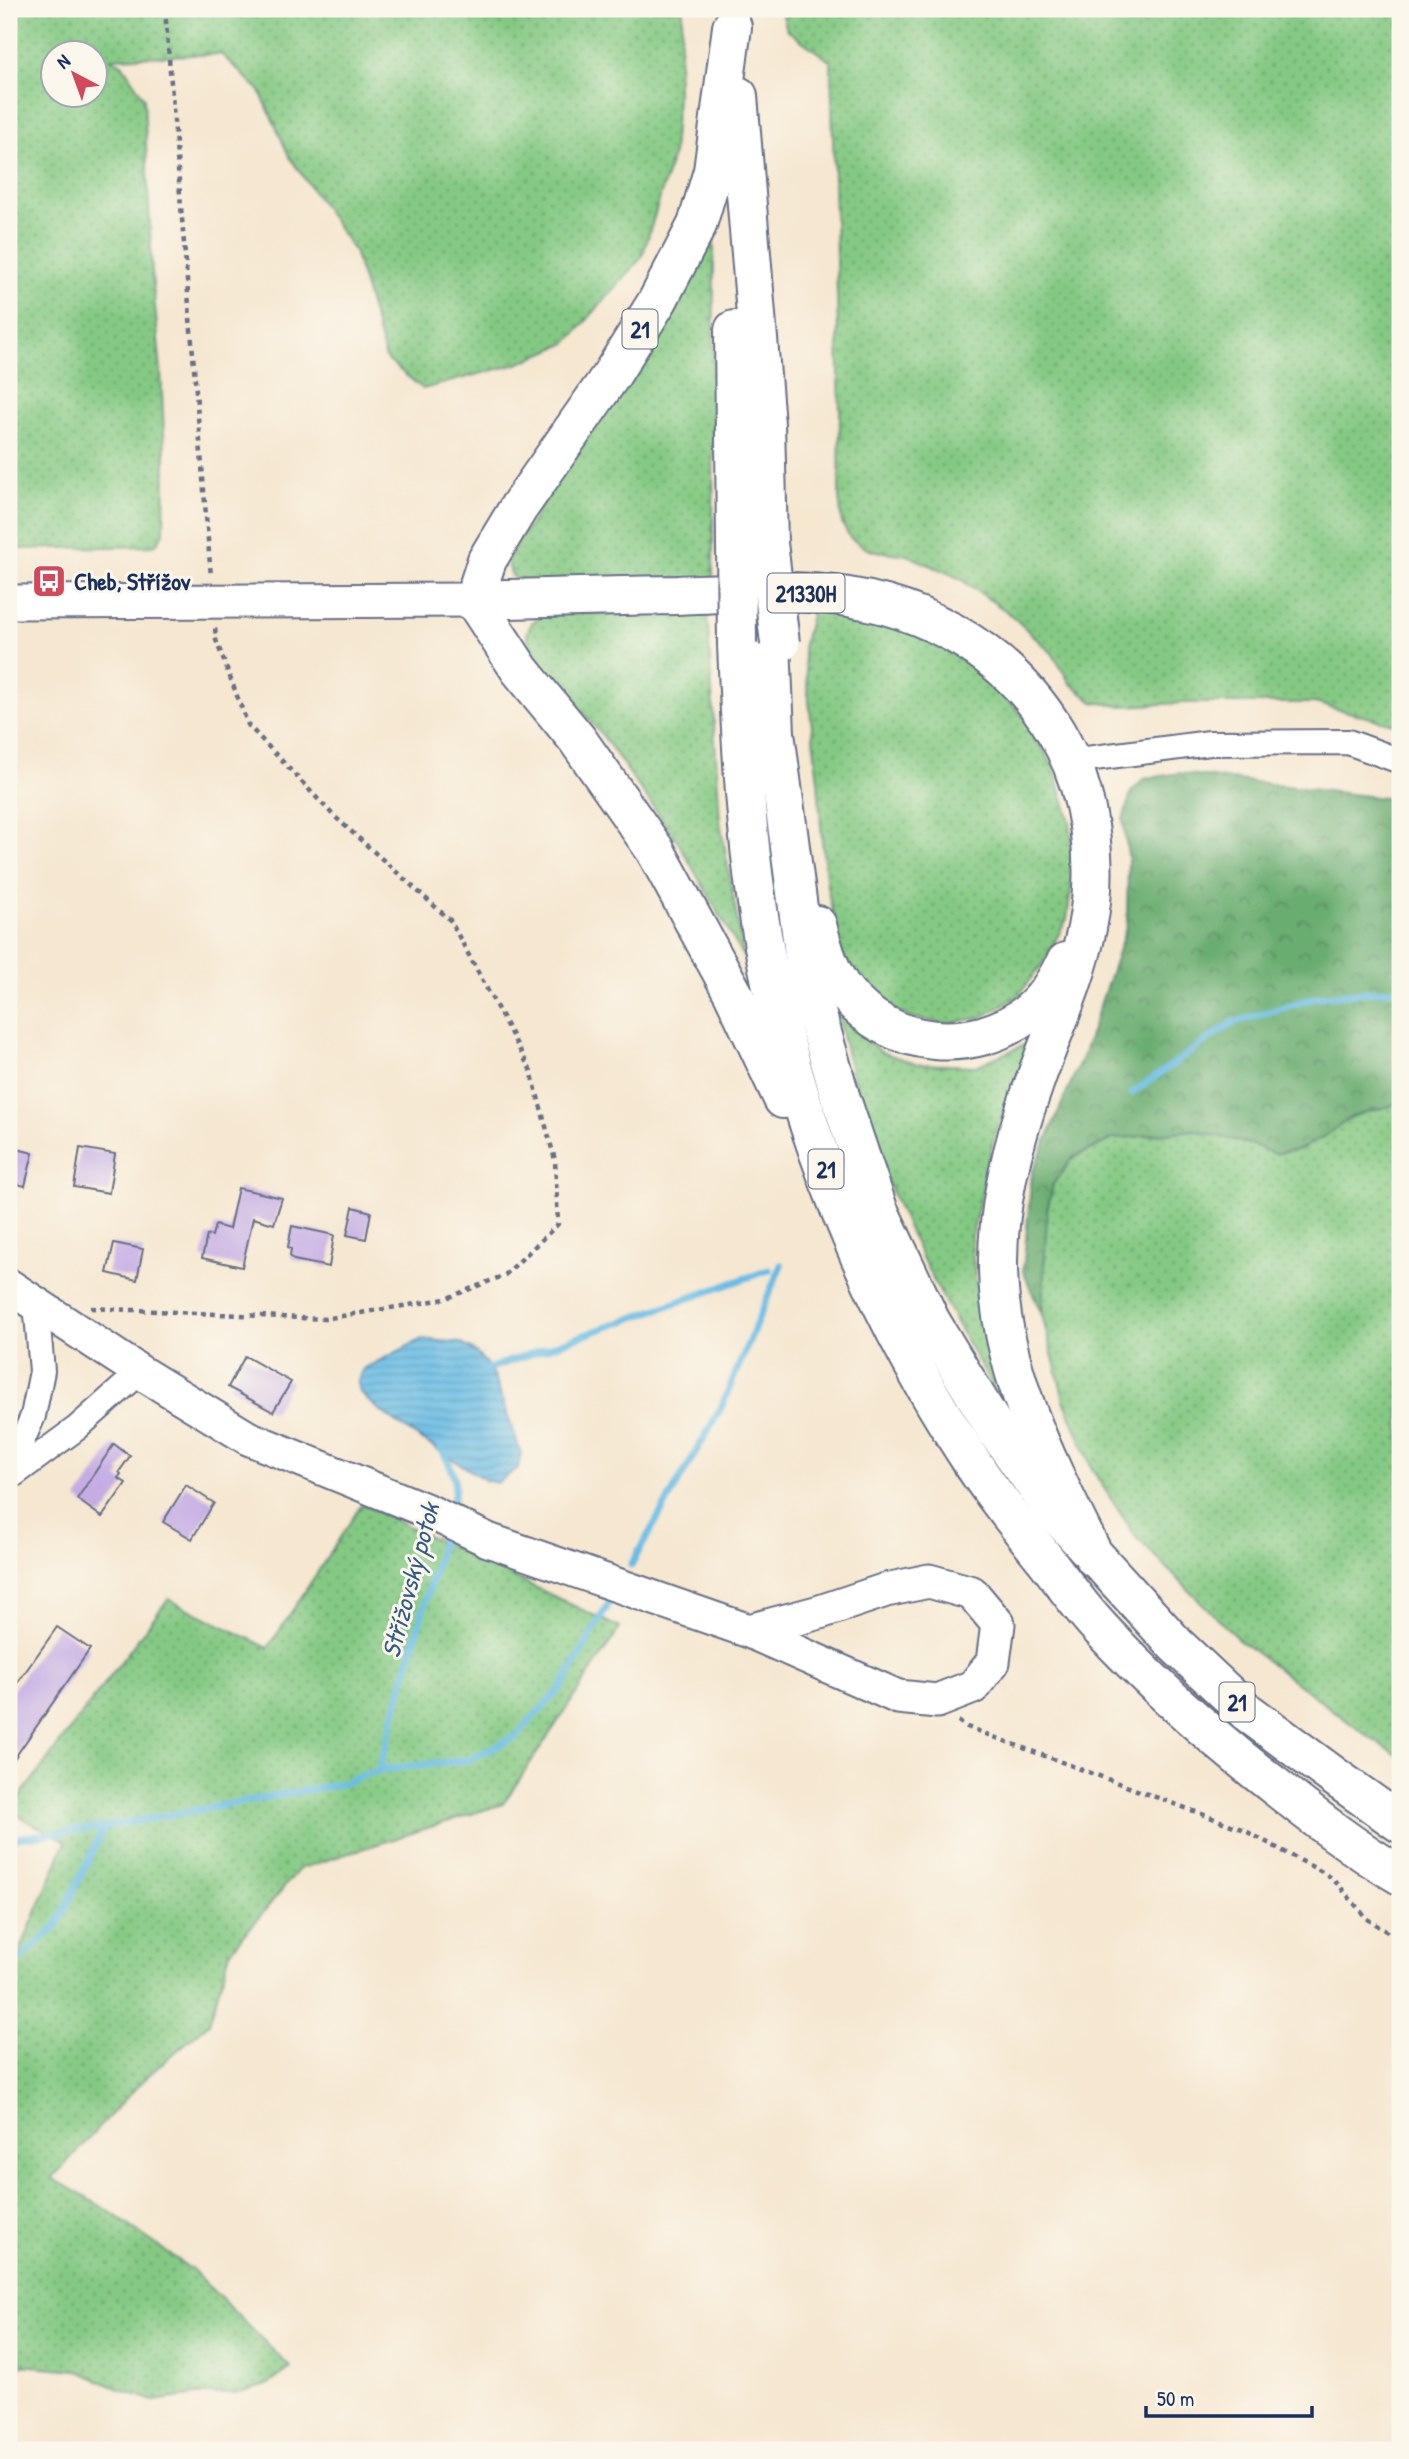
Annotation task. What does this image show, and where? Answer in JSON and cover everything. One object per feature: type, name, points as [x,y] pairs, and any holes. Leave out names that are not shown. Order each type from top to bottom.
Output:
[{"type":"highway","name":"21","points":[[474,600],[487,560],[519,507],[658,300],[697,225],[713,172],[732,27],[765,424],[752,544],[763,644],[808,984],[839,1096],[878,1209],[930,1320],[996,1430],[1053,1510],[1176,1645],[1247,1712],[1400,1823]]},
{"type":"highway","name":"21330H","points":[[474,600],[813,593],[880,604],[917,614],[950,630],[993,658],[1028,692],[1045,714],[1071,761]]},
{"type":"highway","points":[[474,600],[520,670],[578,739],[655,850],[733,993],[843,1218]]},
{"type":"highway","name":"21","points":[[763,644],[822,948],[845,993],[880,1023],[905,1035],[931,1041],[955,1041],[980,1038],[1029,1012],[1049,991],[1069,957],[1091,876]]},
{"type":"highway","name":"21","points":[[763,644],[742,770],[748,843],[762,936],[777,1011],[798,1085],[843,1218],[900,1340],[966,1454],[1097,1626],[1220,1742],[1296,1803],[1400,1875]]},
{"type":"highway","points":[[1071,761],[1088,817],[1091,876]]},
{"type":"highway","name":"21","points":[[1091,876],[1088,924],[1077,967],[1018,1134],[1000,1228],[998,1268],[1000,1305],[1007,1346],[1025,1405],[1057,1481],[1095,1558]]},
{"type":"street","name":"21330H","points":[[9,602],[474,600]]},
{"type":"street","points":[[1071,761],[1210,743],[1348,743],[1400,761]]},
{"type":"street","points":[[9,1286],[140,1372],[248,1438],[430,1512],[488,1540],[749,1631],[898,1698],[937,1701],[973,1687],[993,1662],[998,1624],[972,1593],[929,1581],[886,1590],[820,1612],[749,1631]]},
{"type":"street","points":[[9,1471],[33,1416],[41,1371],[36,1304]]},
{"type":"street","points":[[9,1478],[77,1427],[140,1372]]},
{"type":"path","points":[[36,1304],[324,1318],[445,1299],[505,1275],[558,1224],[555,1160],[531,1071],[450,920],[333,816],[248,725],[216,640],[165,9]]},
{"type":"path","points":[[937,1701],[967,1727],[1242,1829],[1324,1873],[1338,1884],[1367,1919],[1400,1940]]},
{"type":"green space","points":[[9,9],[683,9],[673,154],[642,257],[567,343],[517,364],[423,389],[386,359],[354,251],[289,156],[260,91],[221,54],[110,58],[122,64],[144,98],[152,273],[165,454],[164,532],[152,546],[9,549]]},
{"type":"green space","points":[[781,9],[1400,9],[1400,726],[1315,703],[1122,706],[1093,702],[1070,683],[1052,653],[1010,614],[959,578],[907,555],[869,550],[850,538],[842,523],[839,497],[840,412],[831,62],[787,30]]},
{"type":"green space","points":[[714,231],[713,579],[522,583],[512,576],[507,561]]},
{"type":"green space","points":[[707,611],[720,821],[744,958],[678,842],[603,736],[544,669],[531,651],[527,633],[532,623],[542,615]]},
{"type":"green space","points":[[812,611],[876,621],[910,631],[942,646],[996,684],[1030,725],[1054,769],[1070,821],[1073,848],[1073,875],[1067,919],[1043,963],[1018,996],[983,1017],[947,1024],[911,1018],[887,1006],[847,964],[839,943],[827,886],[822,841],[803,647]]},
{"type":"green space","points":[[1180,773],[1400,800],[1400,1103],[1353,1116],[1301,1149],[1274,1154],[1254,1145],[1194,1130],[1113,1139],[1073,1157],[1053,1184],[1047,1210],[1042,1315],[1023,1271],[1032,1173],[1085,1050],[1127,925],[1128,856],[1123,820],[1131,792],[1144,779]]},
{"type":"green space","points":[[836,1013],[881,1052],[917,1064],[976,1066],[1026,1044],[1026,1061],[996,1129],[971,1240],[979,1309],[1005,1407],[915,1244],[885,1176],[857,1094]]},
{"type":"green space","points":[[1400,1103],[1400,1757],[1370,1738],[1239,1640],[1136,1537],[1093,1471],[1064,1400],[1042,1315],[1047,1210],[1053,1184],[1073,1158],[1113,1139],[1194,1130],[1254,1145],[1274,1154],[1301,1149],[1353,1116]]},
{"type":"green space","points":[[362,1504],[620,1628],[503,1804],[299,1869],[230,1952],[209,2023],[143,2080],[52,2178],[106,2209],[192,2270],[291,2368],[267,2385],[235,2394],[204,2394],[154,2401],[77,2370],[9,2364],[9,1977],[66,1841],[9,1811],[168,1599],[268,1648]]},
{"type":"water","points":[[422,1339],[460,1343],[473,1350],[494,1376],[521,1453],[518,1468],[497,1483],[485,1480],[417,1436],[379,1410],[359,1390],[358,1382],[363,1369]]},
{"type":"building","points":[[9,1147],[33,1153],[25,1186],[9,1182]]},
{"type":"building","points":[[80,1148],[115,1154],[109,1193],[74,1187]]},
{"type":"building","points":[[238,1188],[282,1198],[274,1224],[253,1218],[242,1267],[202,1258],[207,1235],[212,1236],[215,1225],[229,1229]]},
{"type":"building","points":[[353,1207],[371,1212],[366,1239],[347,1235]]},
{"type":"building","points":[[292,1226],[334,1235],[329,1267],[294,1260],[290,1256],[291,1249],[288,1247]]},
{"type":"building","points":[[114,1243],[143,1249],[137,1280],[107,1273]]},
{"type":"building","points":[[245,1356],[291,1382],[273,1412],[228,1387]]},
{"type":"building","points":[[114,1444],[130,1456],[118,1478],[126,1483],[102,1517],[77,1499]]},
{"type":"building","points":[[186,1485],[214,1503],[192,1539],[163,1522]]},
{"type":"building","points":[[57,1627],[90,1649],[9,1766],[9,1695]]},
{"type":"waterway","name":"Střížovský potok","points":[[1132,1093],[1232,1023],[1318,997],[1400,989]]},
{"type":"waterway","points":[[631,1565],[721,1408],[781,1265]]},
{"type":"waterway","name":"Střížovský potok","points":[[482,1371],[769,1270]]},
{"type":"waterway","name":"Střížovský potok","points":[[439,1445],[454,1478],[450,1513]]},
{"type":"waterway","name":"Střížovský potok","points":[[9,1839],[104,1827],[340,1784],[379,1770],[445,1531]]},
{"type":"waterway","points":[[379,1770],[468,1760],[515,1737],[563,1685],[613,1596]]},
{"type":"waterway","points":[[9,1969],[57,1926],[104,1827]]},
{"type":"place","name":"Cheb, Střížov","points":[[49,581]]}]
